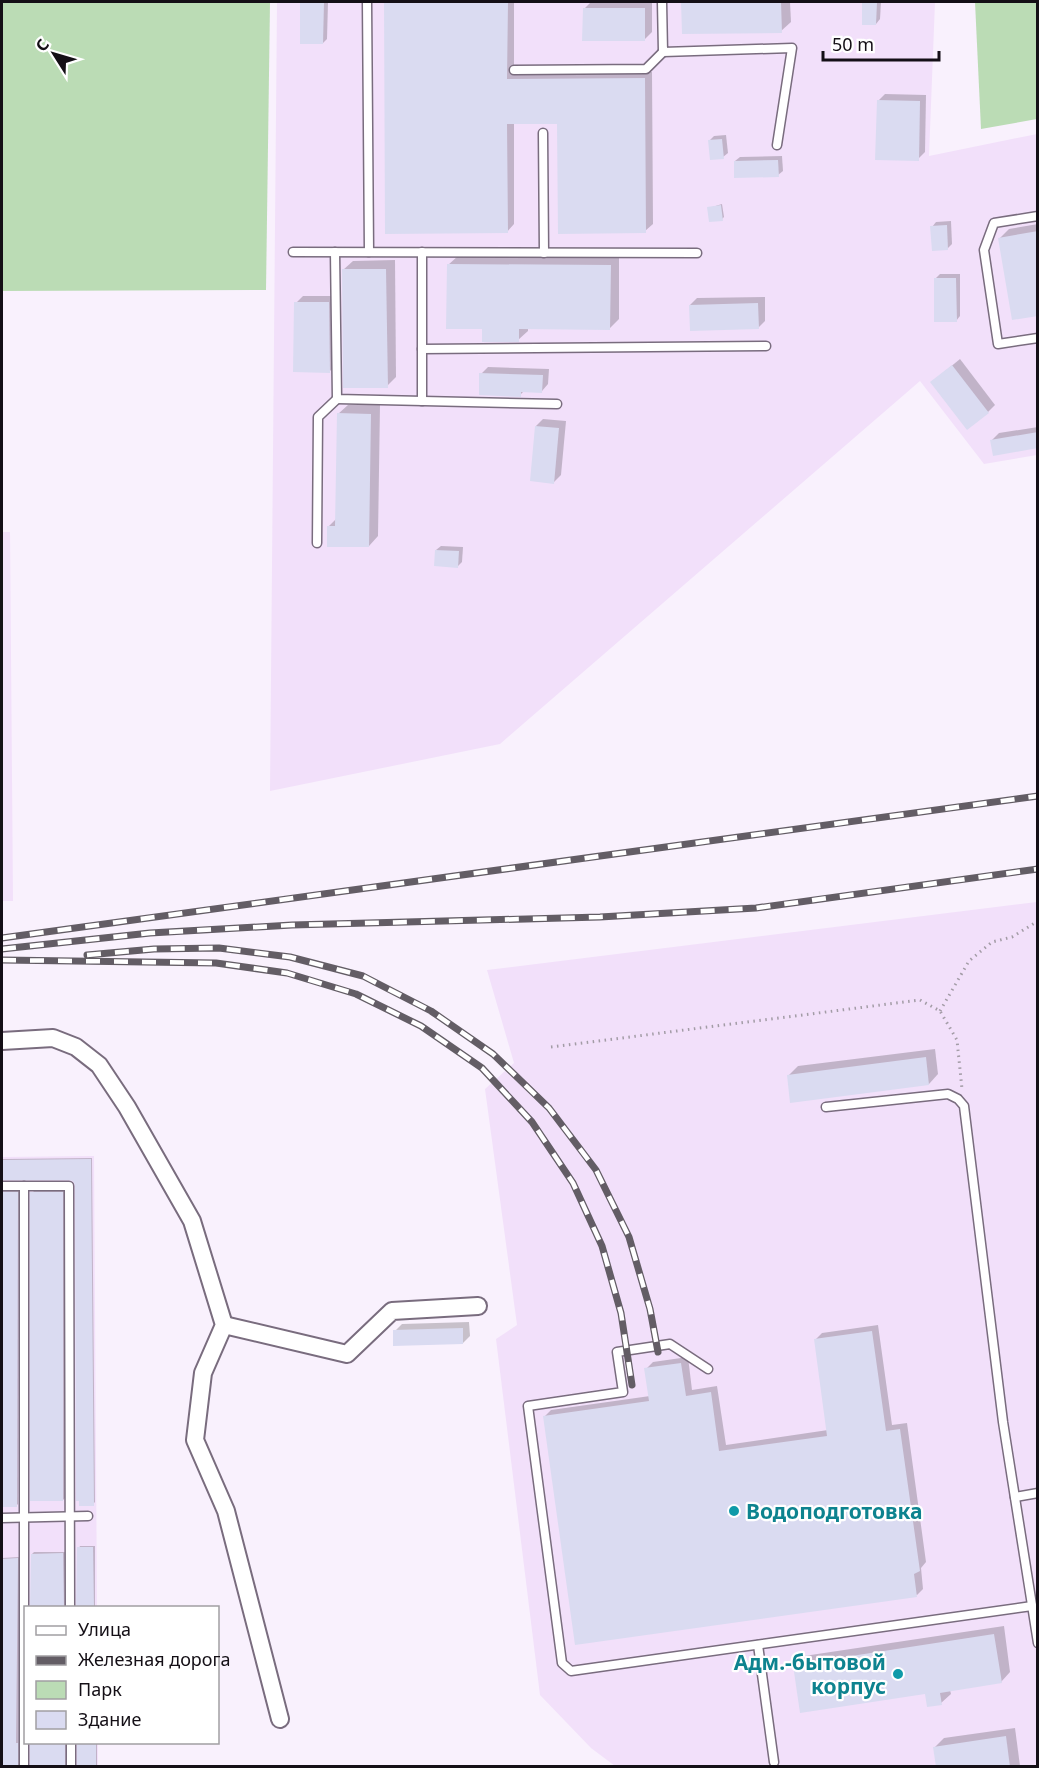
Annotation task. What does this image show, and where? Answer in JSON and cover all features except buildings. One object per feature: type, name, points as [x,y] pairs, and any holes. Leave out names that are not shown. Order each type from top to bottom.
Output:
[{"type":"street","points":[[2,1041],[53,1038],[76,1047],[99,1065],[127,1107],[192,1221],[224,1325],[203,1372],[195,1440],[226,1511],[280,1719]]},
{"type":"street","points":[[224,1325],[347,1354],[392,1311],[478,1306]]},
{"type":"lane","points":[[367,2],[369,252]]},
{"type":"lane","points":[[662,2],[663,52]]},
{"type":"lane","points":[[514,70],[646,69],[663,52],[792,48],[777,145]]},
{"type":"lane","points":[[543,133],[544,253]]},
{"type":"lane","points":[[1038,216],[994,223],[984,250],[998,344],[1038,338]]},
{"type":"lane","points":[[293,252],[697,253]]},
{"type":"lane","points":[[335,252],[337,399]]},
{"type":"lane","points":[[422,252],[422,401]]},
{"type":"lane","points":[[422,349],[766,346]]},
{"type":"lane","points":[[317,543],[318,417],[337,399],[557,404]]},
{"type":"lane","points":[[826,1107],[948,1094],[958,1099],[964,1106],[1003,1422],[1038,1643]]},
{"type":"lane","points":[[2,1186],[69,1186],[70,1606]]},
{"type":"lane","points":[[24,1186],[24,1767]]},
{"type":"lane","points":[[708,1370],[670,1344],[617,1352],[623,1392],[528,1406],[562,1663],[571,1671],[1032,1606]]},
{"type":"lane","points":[[1015,1497],[1038,1493]]},
{"type":"lane","points":[[2,1518],[88,1516]]},
{"type":"lane","points":[[758,1644],[774,1762]]},
{"type":"lane","points":[[71,1744],[72,1767]]},
{"type":"path","points":[[940,1011],[969,961],[992,942],[1012,937],[1038,921]]},
{"type":"path","points":[[551,1047],[920,1000],[940,1011],[957,1040],[964,1106]]},
{"type":"shaded area","points":[[277,2],[935,2],[929,156],[1037,134],[1037,455],[984,464],[920,381],[500,744],[270,791]]},
{"type":"shaded area","points":[[2,532],[10,532],[13,901],[2,901]]},
{"type":"shaded area","points":[[1037,902],[1037,1766],[615,1766],[591,1748],[540,1695],[496,1339],[517,1325],[485,1089],[514,1063],[487,970]]},
{"type":"shaded area","points":[[94,1156],[97,1606],[24,1606],[24,1744],[98,1744],[98,1766],[2,1766],[2,1157]]},
{"type":"green space","points":[[2,2],[270,2],[266,290],[2,291]]},
{"type":"green space","points":[[975,2],[1037,2],[1037,119],[981,129]]},
{"type":"railway","points":[[2,938],[1038,796]]},
{"type":"railway","points":[[2,949],[150,933],[292,925],[600,917],[756,908],[1038,869]]},
{"type":"railway","points":[[87,955],[154,949],[219,948],[290,957],[363,976],[431,1011],[493,1054],[549,1108],[596,1170],[629,1237],[650,1309],[658,1352]]},
{"type":"railway","points":[[2,960],[216,963],[287,973],[356,994],[421,1026],[482,1068],[532,1122],[573,1183],[602,1246],[621,1313],[632,1385]]},
{"type":"place","name":"Водоподготовка","points":[[734,1511]]},
{"type":"place","name":"Адм.-бытовой корпус","points":[[898,1674]]}]
